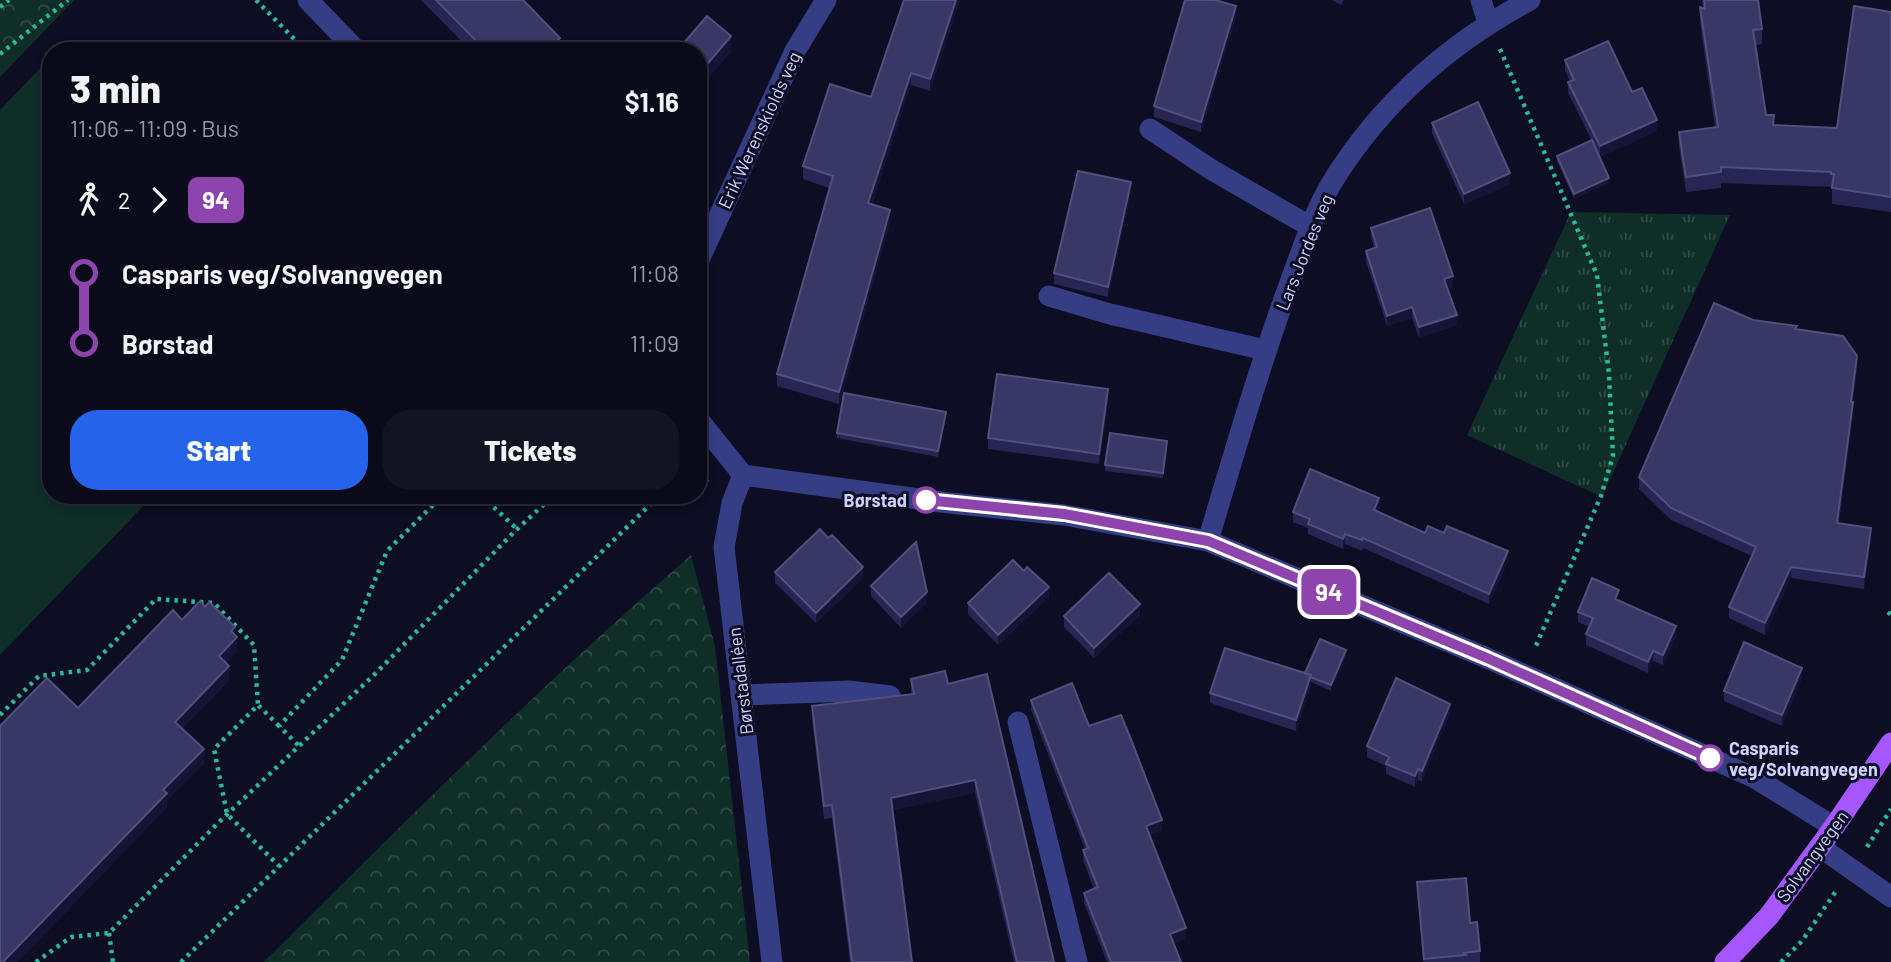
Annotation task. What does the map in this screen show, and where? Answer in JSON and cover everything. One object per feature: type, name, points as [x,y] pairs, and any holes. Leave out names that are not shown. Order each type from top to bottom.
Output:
[{"type":"main road","name":"Solvangvegen","points":[[1730,960],[1769,916],[1891,743]]},
{"type":"street","points":[[308,0],[348,42]]},
{"type":"street","name":"Erik Werenskiolds veg","points":[[707,242],[795,51],[826,0]]},
{"type":"street","points":[[1481,0],[1489,22]]},
{"type":"street","name":"Lars Jordes veg","points":[[1208,541],[1265,350],[1311,227],[1335,177],[1395,99],[1452,48],[1489,22],[1530,0]]},
{"type":"street","points":[[1150,129],[1212,170],[1311,227]]},
{"type":"street","points":[[1049,296],[1110,314],[1265,350]]},
{"type":"street","points":[[707,430],[743,474],[941,502],[1064,514],[1208,541],[1487,658],[1755,778],[1834,827]]},
{"type":"street","name":"Børstadalléen","points":[[743,474],[732,503],[724,547],[772,962]]},
{"type":"street","points":[[741,695],[849,691],[890,696]]},
{"type":"street","points":[[1018,722],[1077,962]]},
{"type":"street","points":[[1819,847],[1891,897]]},
{"type":"path","points":[[0,7],[9,0]]},
{"type":"path","points":[[0,54],[68,0]]},
{"type":"path","points":[[256,0],[297,42]]},
{"type":"path","points":[[1489,22],[1597,275],[1609,374],[1613,456],[1601,496],[1524,676]]},
{"type":"path","points":[[279,726],[342,660],[387,551],[434,504]]},
{"type":"path","points":[[492,504],[517,529]]},
{"type":"path","points":[[36,962],[71,937],[109,933],[227,814],[376,673],[544,504]]},
{"type":"path","points":[[181,962],[651,504]]},
{"type":"path","points":[[0,715],[39,676],[87,670],[156,599],[214,603],[254,645],[258,705],[298,745]]},
{"type":"path","points":[[258,705],[214,749],[227,814],[279,866]]},
{"type":"path","points":[[109,933],[113,962]]},
{"type":"green space","points":[[0,0],[65,0],[0,67]]},
{"type":"green space","points":[[65,0],[74,0],[0,77],[0,67]]},
{"type":"green space","points":[[42,66],[42,504],[145,504],[0,655],[0,110]]},
{"type":"green space","points":[[1571,212],[1730,215],[1602,497],[1467,435]]},
{"type":"green space","points":[[691,555],[715,646],[750,962],[264,962],[527,704]]},
{"type":"building","points":[[436,0],[523,0],[560,38],[556,42],[477,42]]},
{"type":"building","points":[[904,0],[956,0],[930,79],[911,73],[868,203],[890,210],[839,392],[777,374],[833,176],[803,166],[830,84],[871,97]]},
{"type":"building","points":[[1185,0],[1215,0],[1236,6],[1201,122],[1154,106]]},
{"type":"building","points":[[1704,0],[1758,0],[1762,29],[1753,30],[1766,115],[1774,115],[1773,125],[1837,128],[1854,6],[1891,12],[1891,197],[1832,188],[1834,174],[1831,172],[1721,167],[1721,172],[1686,177],[1679,132],[1718,127],[1700,7],[1705,9]]},
{"type":"building","points":[[707,16],[731,36],[707,64],[707,42],[685,42]]},
{"type":"building","points":[[1608,41],[1632,92],[1642,88],[1657,120],[1600,146],[1568,82],[1574,80],[1565,60]]},
{"type":"building","points":[[1478,102],[1510,173],[1464,194],[1432,123]]},
{"type":"building","points":[[1592,140],[1609,178],[1574,194],[1557,156]]},
{"type":"building","points":[[1078,171],[1131,182],[1108,287],[1054,273]]},
{"type":"building","points":[[1430,208],[1453,276],[1444,279],[1457,315],[1419,327],[1412,307],[1387,316],[1366,251],[1377,247],[1371,228]]},
{"type":"building","points":[[1714,303],[1753,320],[1843,336],[1857,356],[1837,523],[1871,528],[1864,577],[1791,567],[1765,623],[1729,607],[1756,547],[1671,508],[1639,477]]},
{"type":"building","points":[[997,374],[1108,389],[1099,454],[988,438]]},
{"type":"building","points":[[844,393],[946,412],[938,451],[837,433]]},
{"type":"building","points":[[1110,433],[1167,441],[1163,473],[1105,465]]},
{"type":"building","points":[[1310,469],[1379,498],[1374,510],[1425,533],[1428,526],[1444,533],[1447,526],[1508,551],[1489,594],[1363,538],[1362,540],[1345,534],[1343,539],[1308,524],[1310,519],[1293,512]]},
{"type":"building","points":[[820,529],[828,538],[832,535],[863,567],[816,613],[775,572]]},
{"type":"building","points":[[916,542],[927,592],[901,617],[871,586]]},
{"type":"building","points":[[1013,560],[1024,571],[1027,567],[1049,587],[998,635],[968,603]]},
{"type":"building","points":[[1109,573],[1140,604],[1094,648],[1064,616]]},
{"type":"building","points":[[1592,578],[1619,590],[1615,599],[1676,626],[1663,655],[1653,651],[1648,662],[1586,634],[1593,618],[1578,612]]},
{"type":"building","points":[[200,601],[205,607],[209,602],[235,627],[231,631],[237,637],[219,656],[229,666],[175,722],[204,749],[163,790],[167,793],[3,962],[0,962],[0,726],[47,678],[78,708],[173,610],[182,620]]},
{"type":"building","points":[[1320,639],[1346,650],[1331,685],[1305,673]]},
{"type":"building","points":[[1744,642],[1802,668],[1782,715],[1724,691]]},
{"type":"building","points":[[1225,648],[1311,675],[1296,720],[1210,693]]},
{"type":"building","points":[[945,671],[948,684],[987,674],[1054,962],[1017,962],[975,780],[891,798],[912,962],[852,962],[832,805],[824,806],[812,706],[914,694],[911,679]]},
{"type":"building","points":[[1396,678],[1450,704],[1422,771],[1418,769],[1415,776],[1386,764],[1389,757],[1367,746]]},
{"type":"building","points":[[1072,683],[1089,726],[1121,715],[1132,742],[1162,820],[1146,826],[1186,928],[1170,934],[1181,962],[1111,962],[1084,893],[1098,887],[1083,850],[1088,848],[1031,700]]},
{"type":"building","points":[[1466,878],[1470,923],[1477,922],[1480,951],[1424,959],[1417,882]]},
{"type":"bus line","name":"94","points":[[926,500],[1064,514],[1208,541],[1487,658],[1710,758]]},
{"type":"place","name":"Børstad","points":[[926,500]]},
{"type":"place","name":"Casparis veg/Solvangvegen","points":[[1710,758]]}]
